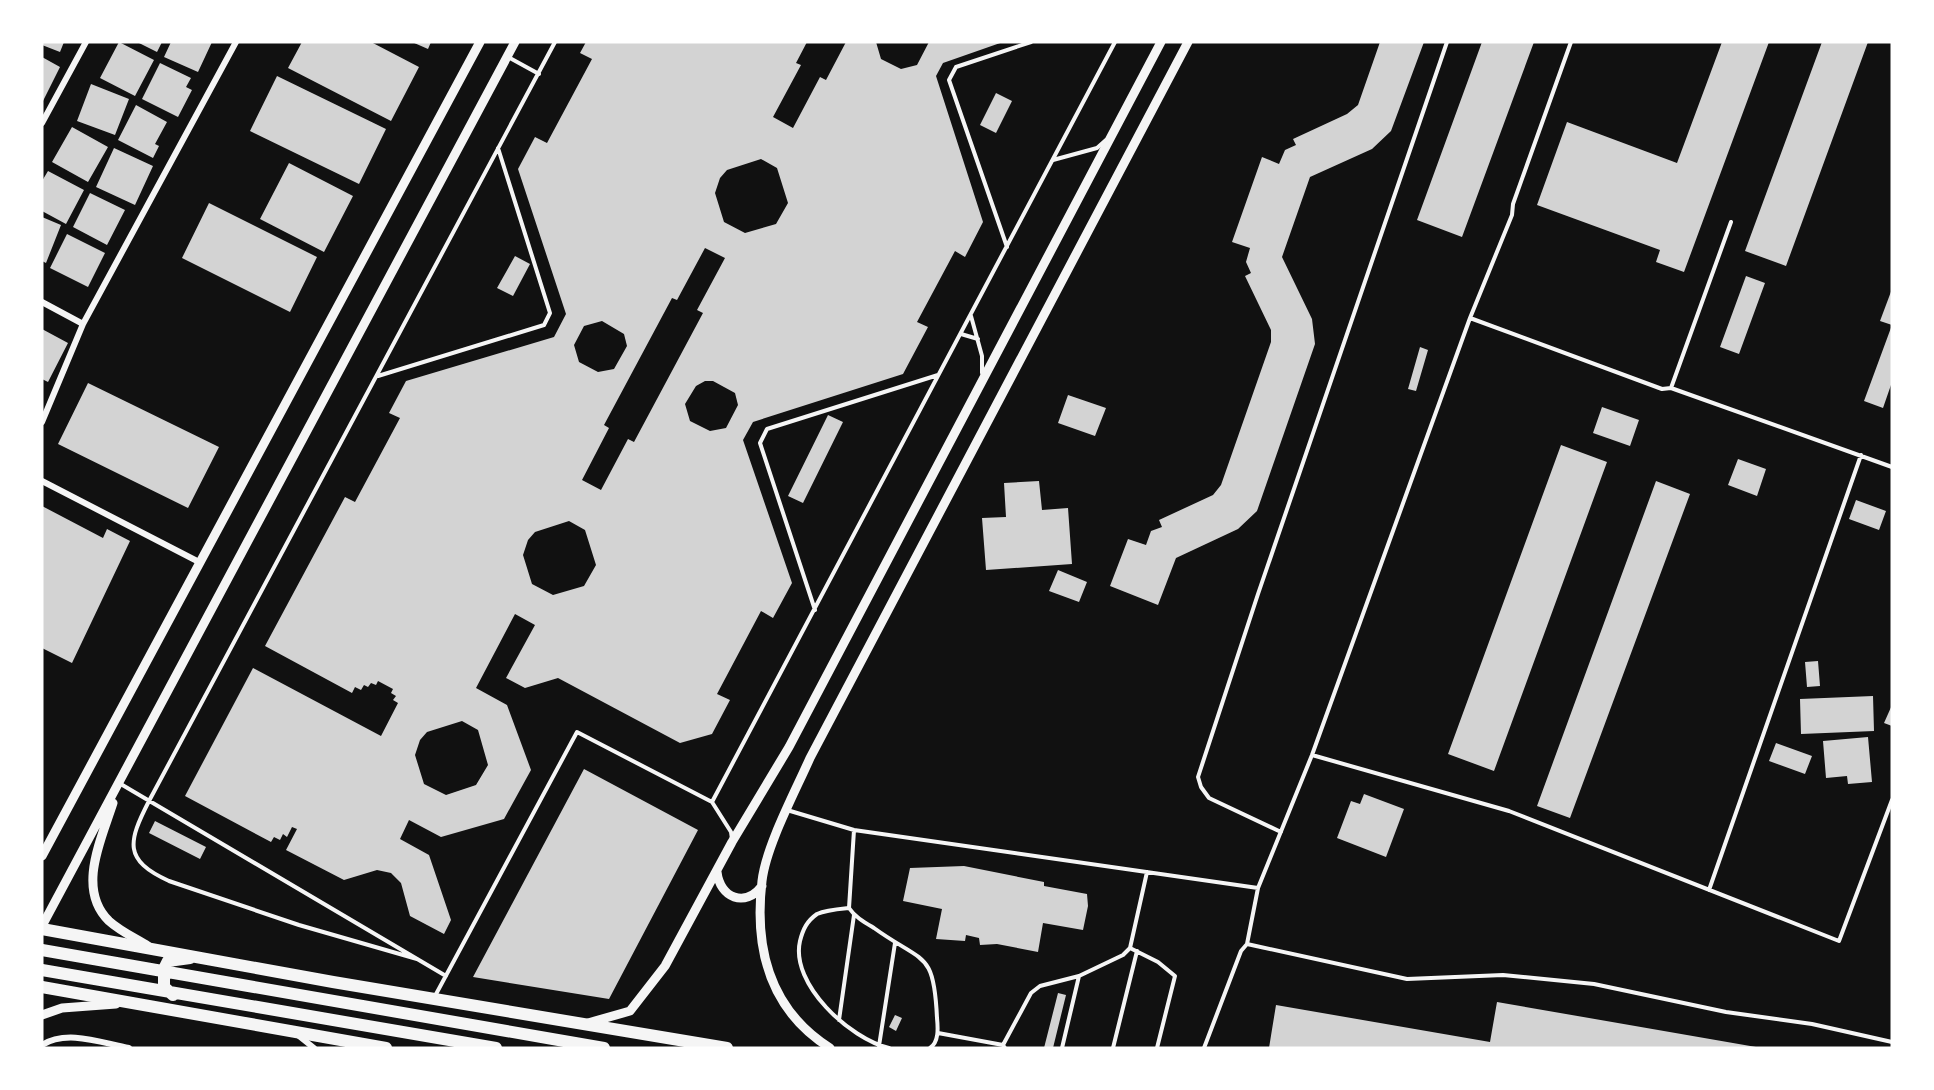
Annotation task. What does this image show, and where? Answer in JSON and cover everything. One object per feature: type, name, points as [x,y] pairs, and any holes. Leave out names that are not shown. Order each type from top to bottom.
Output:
[{"type":"main road","points":[[42,927],[434,999],[727,1048]]},
{"type":"main road","points":[[42,950],[604,1048]]},
{"type":"main road","points":[[204,1015],[164,987],[163,978],[168,961],[209,957]]},
{"type":"main road","points":[[42,970],[496,1048]]},
{"type":"main road","points":[[42,987],[385,1048]]},
{"type":"street","points":[[42,123],[86,42]]},
{"type":"street","points":[[42,422],[83,324],[236,42]]},
{"type":"street","points":[[42,856],[480,42]]},
{"type":"street","points":[[42,927],[515,42]]},
{"type":"street","points":[[585,1024],[630,1011],[665,966],[732,842],[789,747],[1161,42]]},
{"type":"street","points":[[830,1048],[799,1025],[782,1002],[770,978],[760,924],[762,886],[771,852],[810,758],[1188,42]]},
{"type":"street","points":[[42,302],[83,324]]},
{"type":"street","points":[[42,481],[199,562]]},
{"type":"street","points":[[119,783],[92,883],[95,899],[109,920],[150,948]]},
{"type":"street","points":[[42,846],[55,832]]},
{"type":"street","points":[[717,872],[723,890],[732,898],[743,899],[755,895],[762,886]]},
{"type":"street","points":[[42,1015],[82,1005],[133,1004]]},
{"type":"street","points":[[293,1033],[314,1048]]},
{"type":"street","points":[[42,1045],[61,1038],[77,1038],[129,1048]]},
{"type":"lane","points":[[417,959],[209,896],[148,872],[138,861],[131,846],[135,829],[149,801],[555,42]]},
{"type":"lane","points":[[1007,248],[949,80],[956,67],[1031,42]]},
{"type":"lane","points":[[712,801],[1115,42]]},
{"type":"lane","points":[[1281,832],[1209,798],[1201,787],[1198,777],[1258,594],[1447,42]]},
{"type":"lane","points":[[1204,1048],[1241,951],[1247,944],[1258,888],[1312,755],[1470,318],[1512,215],[1513,204],[1571,42]]},
{"type":"lane","points":[[507,56],[539,74]]},
{"type":"lane","points":[[1053,160],[1097,148],[1113,133]]},
{"type":"lane","points":[[377,376],[544,325],[550,313],[498,147]]},
{"type":"lane","points":[[1671,388],[1731,222]]},
{"type":"lane","points":[[970,316],[978,339],[983,380]]},
{"type":"lane","points":[[1470,318],[1662,389],[1671,388],[1892,466]]},
{"type":"lane","points":[[961,334],[978,339]]},
{"type":"lane","points":[[815,610],[760,442],[767,429],[939,375]]},
{"type":"lane","points":[[1709,890],[1861,455]]},
{"type":"lane","points":[[434,999],[578,732],[712,801],[731,832],[732,842]]},
{"type":"lane","points":[[1312,755],[1509,811],[1839,941],[1892,800]]},
{"type":"lane","points":[[119,783],[446,976]]},
{"type":"lane","points":[[787,810],[854,830],[1258,888]]},
{"type":"lane","points":[[854,830],[849,908],[854,915],[895,943],[916,954],[931,970],[935,986],[938,1033],[934,1046],[930,1048]]},
{"type":"lane","points":[[938,1033],[1004,1046],[1031,993],[1040,986],[1079,976],[1123,955],[1130,948],[1147,872]]},
{"type":"lane","points":[[849,908],[819,913],[809,920],[802,930],[799,946],[800,962],[808,985],[839,1020],[879,1046],[889,1048]]},
{"type":"lane","points":[[839,1020],[854,915]]},
{"type":"lane","points":[[879,1046],[895,943]]},
{"type":"lane","points":[[1247,944],[1407,978],[1503,975],[1594,984],[1726,1012],[1812,1024],[1892,1042]]},
{"type":"lane","points":[[1130,948],[1158,962],[1175,976],[1157,1048]]},
{"type":"lane","points":[[1113,1048],[1137,951]]},
{"type":"lane","points":[[1062,1048],[1079,976]]},
{"type":"building","points":[[42,42],[64,42],[60,52],[42,45]]},
{"type":"building","points":[[119,42],[154,60],[135,96],[100,78]]},
{"type":"building","points":[[137,42],[162,42],[157,52]]},
{"type":"building","points":[[171,42],[212,42],[198,72],[164,57]]},
{"type":"building","points":[[302,42],[371,42],[419,67],[391,121],[288,68]]},
{"type":"building","points":[[412,42],[431,42],[428,49]]},
{"type":"building","points":[[586,42],[807,42],[796,63],[801,65],[773,117],[793,128],[820,77],[826,80],[846,42],[876,42],[881,59],[901,69],[917,65],[929,42],[1003,42],[943,63],[936,76],[983,222],[965,257],[955,251],[917,322],[928,327],[903,374],[753,422],[743,440],[792,583],[773,618],[761,611],[717,694],[730,700],[712,734],[680,743],[558,678],[525,688],[506,678],[535,625],[515,614],[476,688],[507,705],[531,770],[504,819],[441,837],[409,820],[400,839],[429,855],[451,920],[444,934],[410,916],[401,883],[391,873],[377,870],[344,880],[286,850],[297,829],[292,827],[287,837],[283,834],[280,840],[274,837],[271,842],[185,796],[253,668],[381,736],[398,703],[393,700],[396,696],[391,693],[393,689],[378,681],[376,685],[371,683],[368,687],[364,685],[361,690],[355,687],[352,693],[265,646],[345,497],[355,502],[400,418],[389,413],[406,381],[554,337],[566,314],[518,169],[535,137],[547,143],[592,59],[580,53]],"holes":[[[761,159],[777,168],[788,203],[776,224],[745,233],[724,222],[715,193],[720,178],[727,170]],[[705,248],[725,258],[697,310],[703,313],[634,442],[628,439],[601,490],[582,480],[609,428],[604,425],[672,298],[677,300]],[[602,321],[624,334],[627,346],[614,369],[598,372],[579,362],[574,345],[584,326]],[[705,381],[713,381],[735,393],[738,405],[726,428],[710,431],[690,421],[685,404],[696,386]],[[569,521],[585,530],[596,565],[584,586],[553,595],[532,584],[523,555],[528,540],[535,532]],[[462,721],[478,730],[488,765],[476,785],[446,795],[424,784],[415,755],[420,740],[427,732]]]},
{"type":"building","points":[[1380,42],[1424,42],[1391,131],[1372,149],[1310,177],[1282,257],[1312,319],[1315,344],[1257,511],[1238,529],[1176,558],[1158,605],[1110,586],[1128,539],[1146,545],[1151,531],[1162,527],[1159,520],[1213,495],[1221,485],[1271,342],[1271,330],[1245,276],[1251,273],[1246,262],[1250,248],[1232,242],[1262,157],[1279,164],[1285,150],[1296,145],[1293,139],[1347,114],[1358,105]]},
{"type":"building","points":[[1482,42],[1534,42],[1462,237],[1417,220]]},
{"type":"building","points":[[1722,42],[1769,42],[1684,272],[1656,262],[1660,250],[1537,205],[1567,122],[1677,163]]},
{"type":"building","points":[[1822,42],[1868,42],[1786,266],[1745,251]]},
{"type":"building","points":[[42,57],[60,67],[42,103]]},
{"type":"building","points":[[160,63],[191,78],[186,87],[192,90],[178,117],[142,99]]},
{"type":"building","points":[[277,76],[386,129],[359,184],[250,131]]},
{"type":"building","points":[[91,84],[129,99],[115,135],[77,121]]},
{"type":"building","points":[[996,93],[1012,101],[996,133],[980,125]]},
{"type":"building","points":[[136,105],[167,122],[155,144],[159,146],[153,158],[118,140]]},
{"type":"building","points":[[72,127],[108,147],[88,182],[52,162]]},
{"type":"building","points":[[114,148],[153,166],[135,205],[96,187]]},
{"type":"building","points":[[289,163],[353,196],[324,252],[260,219]]},
{"type":"building","points":[[48,171],[84,190],[66,224],[42,211],[42,181]]},
{"type":"building","points":[[90,193],[125,210],[107,245],[73,227]]},
{"type":"building","points":[[209,203],[317,257],[290,312],[182,258]]},
{"type":"building","points":[[42,217],[61,225],[46,263],[42,261]]},
{"type":"building","points":[[67,234],[105,253],[88,287],[50,268]]},
{"type":"building","points":[[515,256],[530,264],[513,296],[497,288]]},
{"type":"building","points":[[1746,276],[1765,283],[1739,354],[1720,347]]},
{"type":"building","points":[[1892,289],[1892,325],[1880,321]]},
{"type":"building","points":[[1892,325],[1892,382],[1883,408],[1864,401]]},
{"type":"building","points":[[42,329],[68,343],[48,382],[42,379]]},
{"type":"building","points":[[1420,347],[1428,350],[1416,391],[1408,389]]},
{"type":"building","points":[[88,383],[219,447],[188,508],[58,444]]},
{"type":"building","points":[[1068,395],[1106,408],[1095,436],[1058,423]]},
{"type":"building","points":[[1602,407],[1639,420],[1630,446],[1593,433]]},
{"type":"building","points":[[828,415],[843,422],[803,503],[788,496]]},
{"type":"building","points":[[1561,445],[1607,462],[1494,771],[1448,754]]},
{"type":"building","points":[[1738,459],[1766,469],[1757,496],[1728,485]]},
{"type":"building","points":[[1039,481],[1042,510],[1068,508],[1072,564],[986,570],[982,518],[1006,517],[1004,483]]},
{"type":"building","points":[[1656,481],[1690,494],[1570,818],[1537,806]]},
{"type":"building","points":[[1856,500],[1886,511],[1879,530],[1849,519]]},
{"type":"building","points":[[42,506],[103,538],[107,529],[130,541],[72,663],[42,648]]},
{"type":"building","points":[[1058,570],[1087,582],[1079,602],[1049,591]]},
{"type":"building","points":[[1818,661],[1820,686],[1807,687],[1805,662]]},
{"type":"building","points":[[1873,696],[1874,731],[1801,734],[1800,699]]},
{"type":"building","points":[[1892,705],[1892,726],[1884,723]]},
{"type":"building","points":[[1868,737],[1872,782],[1848,784],[1847,776],[1826,778],[1823,741]]},
{"type":"building","points":[[1776,743],[1812,756],[1805,774],[1769,761]]},
{"type":"building","points":[[584,769],[698,830],[609,999],[473,977]]},
{"type":"building","points":[[1364,794],[1404,809],[1386,857],[1337,838],[1351,801],[1360,804]]},
{"type":"building","points":[[155,821],[206,847],[200,859],[149,833]]},
{"type":"building","points":[[964,866],[1044,882],[1044,886],[1087,894],[1088,906],[1083,930],[1043,923],[1038,952],[997,944],[980,945],[979,938],[966,935],[965,941],[936,939],[942,909],[903,901],[910,868]]},
{"type":"building","points":[[1058,993],[1066,995],[1053,1048],[1044,1048]]},
{"type":"building","points":[[1497,1002],[1756,1048],[1269,1048],[1276,1005],[1490,1042]]},
{"type":"building","points":[[895,1015],[902,1018],[896,1031],[889,1027]]}]
